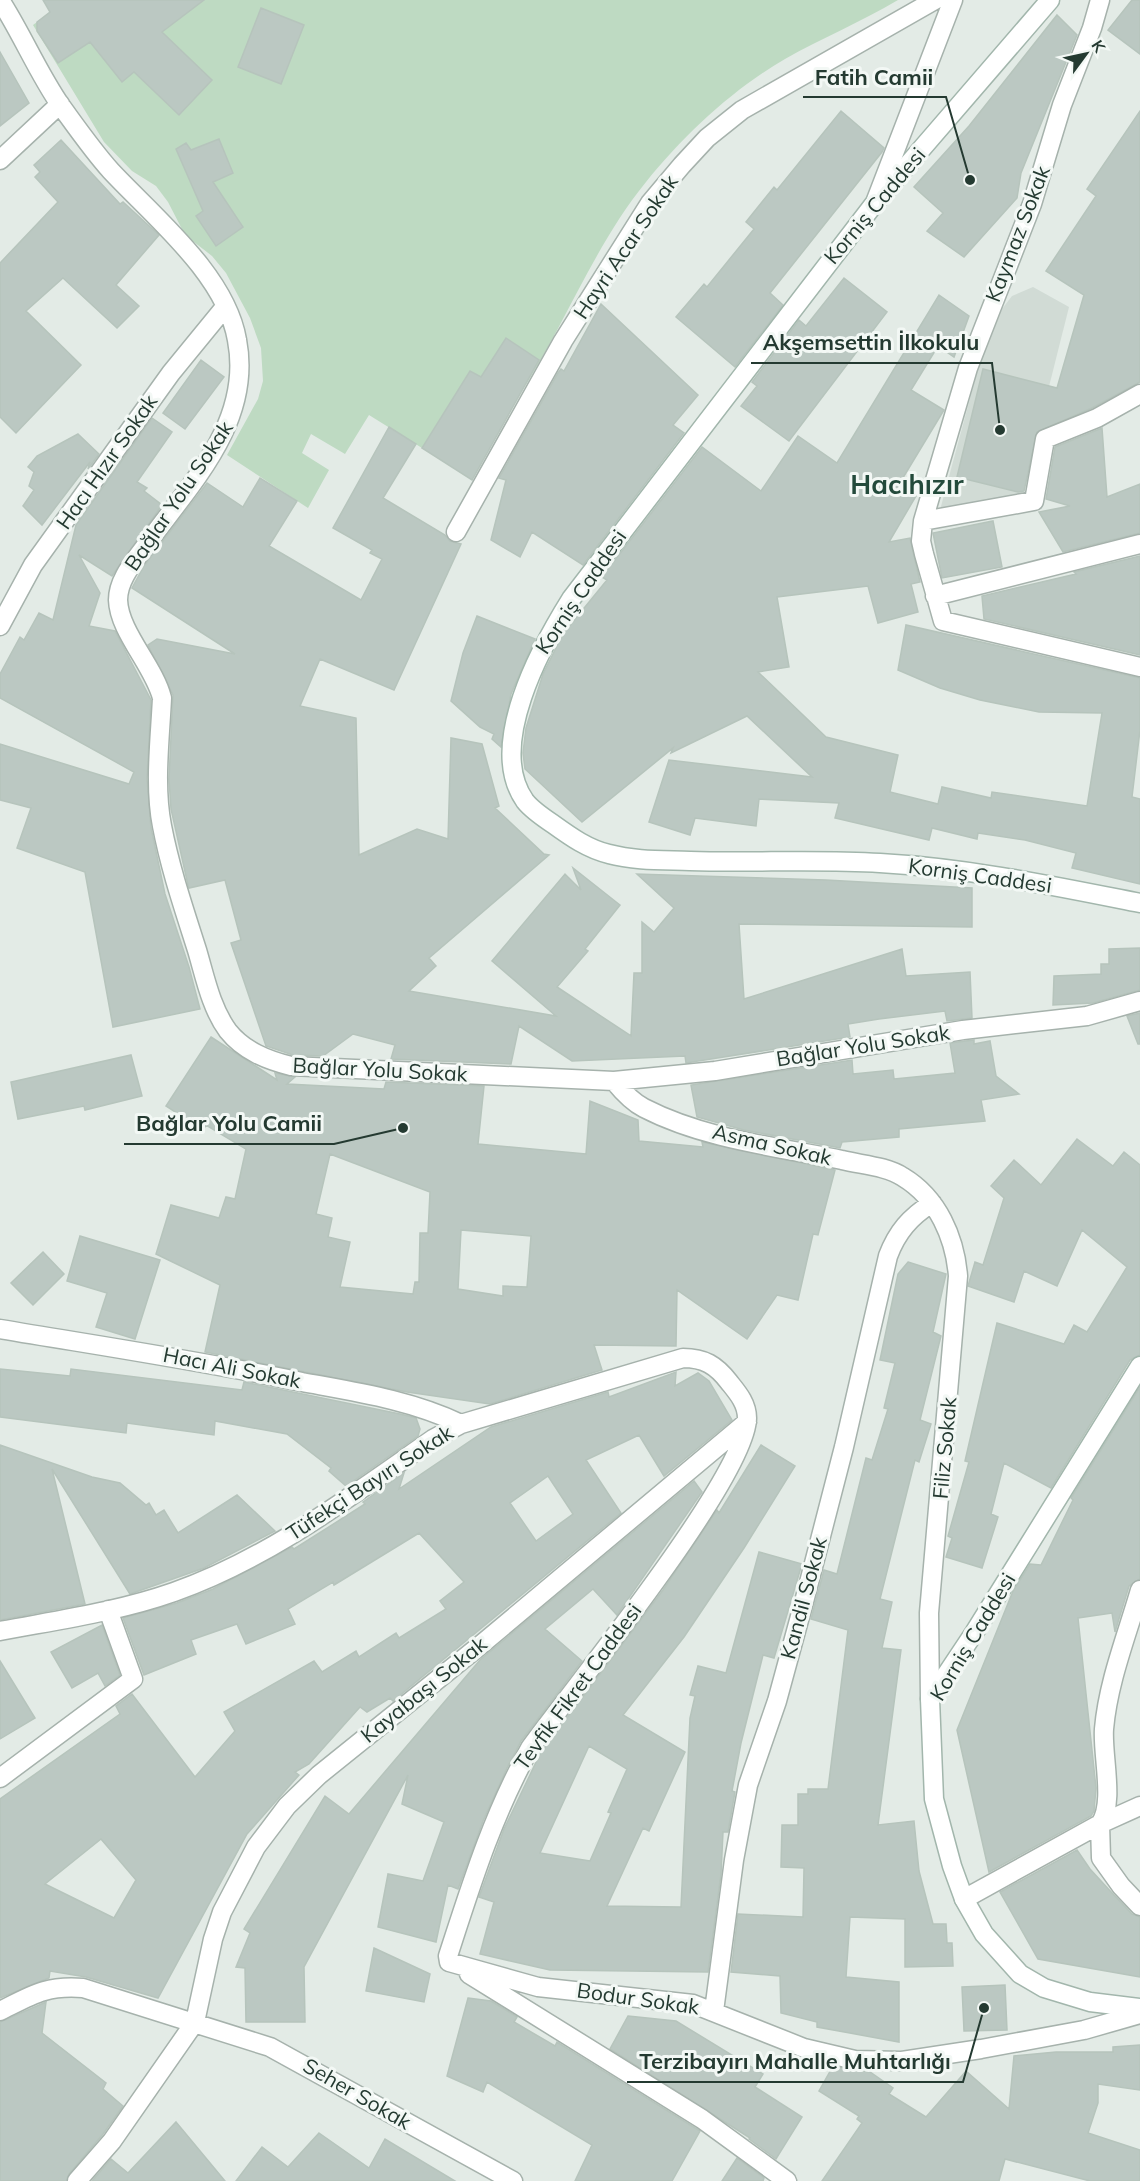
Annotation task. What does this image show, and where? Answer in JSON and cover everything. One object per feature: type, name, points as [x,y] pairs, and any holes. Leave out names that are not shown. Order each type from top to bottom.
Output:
[{"type":"street","name":"Bağlar Yolu Sokak","points":[[0,0],[60,104],[109,169],[184,245],[225,307],[237,339],[241,368],[234,411],[219,442],[127,571],[118,598],[126,626],[159,685],[162,698],[158,788],[162,825],[174,874],[219,1016],[243,1045],[260,1056],[291,1066],[614,1081],[715,1071],[952,1032],[1087,1016],[1140,1001]]},
{"type":"street","name":"Hayri Acar Sokak","points":[[456,532],[563,341],[650,203],[682,165],[707,138],[742,110],[935,0]]},
{"type":"street","points":[[874,204],[953,0]]},
{"type":"street","name":"Korniş Caddesi","points":[[1050,0],[874,204],[614,541],[548,636],[522,695],[514,729],[514,765],[517,784],[526,802],[578,842],[607,854],[640,860],[882,863],[984,873],[1140,903]]},
{"type":"street","name":"Kaymaz Sokak","points":[[1100,0],[1092,28],[1062,105],[1032,204],[968,368],[923,521],[921,541],[943,621],[1140,667]]},
{"type":"street","points":[[0,160],[60,104]]},
{"type":"street","name":"Hacı Hızır Sokak","points":[[0,626],[40,556],[166,380],[225,307]]},
{"type":"street","points":[[923,521],[1034,501],[1045,439],[1097,418],[1140,394]]},
{"type":"street","points":[[935,596],[1140,544]]},
{"type":"street","name":"Asma Sokak","points":[[614,1081],[632,1100],[670,1119],[721,1134],[890,1171],[910,1182],[932,1203]]},
{"type":"street","name":"Filiz Sokak","points":[[930,1699],[929,1613],[958,1276],[957,1256],[950,1235],[932,1203]]},
{"type":"street","name":"Kandil Sokak","points":[[714,2011],[734,1860],[748,1785],[777,1701],[811,1575],[844,1447],[888,1256],[894,1241],[909,1219],[932,1203]]},
{"type":"street","name":"Hacı Ali Sokak","points":[[0,1329],[175,1356],[354,1392],[428,1410],[460,1424]]},
{"type":"street","name":"Tüfekçi Bayırı Sokak","points":[[0,1631],[108,1611],[175,1592],[264,1551],[433,1439],[460,1424],[683,1358],[705,1361],[720,1371],[742,1400],[746,1409],[747,1422]]},
{"type":"street","name":"Korniş Caddesi","points":[[1140,1366],[974,1634],[930,1699],[934,1799],[952,1866],[964,1899],[984,1934],[1020,1974],[1044,1988],[1068,1997],[1140,2008]]},
{"type":"street","name":"Tevfik Fikret Caddesi","points":[[449,1962],[448,1956],[486,1839],[509,1785],[530,1748],[690,1530],[738,1452],[747,1422]]},
{"type":"street","name":"Kayabaşı Sokak","points":[[195,2022],[210,1948],[222,1912],[256,1847],[287,1806],[319,1775],[483,1643],[747,1422]]},
{"type":"street","points":[[1140,1590],[1109,1698],[1104,1728],[1107,1808],[1106,1816],[1100,1824],[1101,1858],[1120,1886],[1140,1906]]},
{"type":"street","points":[[0,1778],[133,1679],[108,1611]]},
{"type":"street","points":[[964,1899],[1100,1824],[1140,1806]]},
{"type":"street","points":[[449,1962],[702,2119],[787,2181]]},
{"type":"street","name":"Bodur Sokak","points":[[449,1962],[538,1987],[668,2000],[714,2011],[765,2034],[834,2057],[875,2061],[902,2061],[1050,2037],[1140,2014]]},
{"type":"street","name":"Seher Sokak","points":[[0,2011],[44,1989],[59,1986],[83,1988],[195,2022],[287,2055],[513,2181]]},
{"type":"street","points":[[77,2181],[112,2141],[195,2022]]},
{"type":"shaded area","points":[[1033,287],[1069,307],[1022,494],[940,510],[978,369],[1002,309],[1012,296]]},
{"type":"green space","points":[[67,0],[173,23],[180,18],[168,0],[898,0],[799,51],[766,71],[710,114],[676,147],[627,207],[516,400],[470,371],[422,448],[369,415],[345,454],[311,434],[302,453],[329,470],[308,508],[227,455],[258,399],[263,381],[261,348],[250,318],[226,273],[212,256],[185,235],[168,202],[156,186],[132,171],[104,142],[33,25]]},
{"type":"building","points":[[43,0],[204,0],[162,32],[212,80],[179,115],[134,72],[122,82],[90,42],[58,63],[37,31],[37,22],[50,12]]},
{"type":"building","points":[[1132,0],[1140,0],[1140,54],[1108,30]]},
{"type":"building","points":[[261,8],[304,25],[281,84],[238,67]]},
{"type":"building","points":[[1057,15],[1077,35],[1021,173],[1017,198],[964,257],[927,231],[943,213],[914,187],[969,126]]},
{"type":"building","points":[[0,52],[29,103],[0,126]]},
{"type":"building","points":[[841,111],[884,148],[770,293],[783,305],[735,367],[676,317],[704,284],[707,287],[754,229],[746,222],[774,187],[777,190]]},
{"type":"building","points":[[1140,111],[1140,382],[1092,408],[1037,432],[1024,491],[1018,492],[957,477],[983,369],[1057,388],[1084,295],[1046,271],[1096,196],[1087,189]]},
{"type":"building","points":[[219,139],[233,173],[213,182],[243,227],[216,246],[196,216],[203,211],[176,149],[186,143],[191,150]]},
{"type":"building","points":[[61,140],[120,204],[123,202],[159,235],[116,285],[139,306],[117,328],[63,278],[26,311],[81,365],[16,433],[0,417],[0,263],[58,202],[35,177],[40,172],[34,165]]},
{"type":"building","points":[[844,278],[887,312],[789,441],[741,406],[757,386],[752,382],[799,320],[806,326]]},
{"type":"building","points":[[939,295],[969,316],[954,357],[938,346],[911,390],[944,410],[898,486],[916,496],[889,542],[910,538],[920,582],[911,584],[918,612],[878,623],[868,586],[777,597],[789,667],[758,672],[826,737],[898,755],[890,792],[938,804],[942,787],[991,798],[992,792],[1087,806],[1102,713],[1039,712],[980,700],[940,688],[898,670],[906,625],[1140,678],[1140,730],[1132,797],[1140,799],[1140,884],[1072,868],[1076,853],[1025,840],[978,833],[977,839],[932,828],[929,840],[835,818],[839,803],[759,799],[756,826],[695,818],[690,835],[649,822],[669,760],[812,777],[747,716],[671,753],[673,748],[582,822],[525,769],[523,753],[526,728],[543,674],[563,634],[607,580],[602,577],[702,447],[761,491],[798,436],[837,463]]},
{"type":"building","points":[[601,304],[698,395],[673,425],[684,433],[583,565],[532,532],[520,557],[491,540],[506,480],[499,478],[558,373],[561,369],[564,371]]},
{"type":"building","points":[[506,338],[539,360],[472,480],[422,448],[470,371],[481,377]]},
{"type":"building","points":[[201,360],[224,377],[185,429],[163,413]]},
{"type":"building","points":[[152,418],[172,432],[137,482],[147,488],[144,491],[162,505],[112,576],[79,555],[100,593],[89,626],[115,631],[151,700],[147,779],[151,828],[165,894],[200,1009],[113,1027],[85,872],[17,848],[31,808],[0,800],[0,744],[129,784],[134,772],[0,698],[0,674],[20,637],[24,640],[39,613],[53,620],[76,525]]},
{"type":"building","points":[[389,427],[416,444],[383,498],[445,535],[450,541],[461,544],[394,690],[320,659],[300,706],[356,718],[359,855],[417,829],[448,839],[451,738],[482,744],[499,806],[495,808],[544,854],[549,855],[429,958],[436,966],[409,991],[556,1016],[492,961],[565,874],[581,890],[573,868],[620,905],[585,949],[588,951],[557,987],[631,1036],[634,973],[642,973],[642,922],[654,932],[674,908],[637,874],[826,880],[972,888],[972,927],[739,924],[744,999],[902,949],[906,976],[970,972],[972,1018],[947,1021],[945,1011],[879,1019],[848,1024],[850,1037],[686,1063],[685,1056],[572,1061],[519,1026],[511,1064],[391,1059],[395,1045],[353,1034],[323,1056],[293,1055],[266,1046],[231,943],[241,940],[225,880],[189,888],[188,885],[171,809],[169,779],[173,695],[148,645],[157,639],[235,654],[132,588],[144,566],[207,483],[243,507],[260,478],[297,501],[269,546],[361,600],[382,559],[370,553],[372,550],[333,528]]},
{"type":"building","points":[[1102,428],[1107,497],[1140,484],[1140,533],[1063,552],[1039,512],[1070,506],[1046,499],[1055,447]]},
{"type":"building","points":[[78,434],[99,454],[88,469],[90,462],[42,525],[23,506],[34,490],[29,486],[34,472],[28,467],[37,456]]},
{"type":"building","points":[[993,521],[1002,567],[942,578],[933,533]]},
{"type":"building","points":[[1140,556],[1140,655],[984,619],[982,596]]},
{"type":"building","points":[[477,616],[535,639],[511,694],[501,747],[492,739],[494,734],[480,727],[451,701],[463,653]]},
{"type":"building","points":[[1140,948],[1140,990],[1093,1003],[1053,1005],[1054,976],[1101,974],[1101,964],[1109,964],[1109,949]]},
{"type":"building","points":[[1140,1013],[1140,1044],[1138,1044],[1127,1016]]},
{"type":"building","points":[[211,1037],[277,1080],[275,1073],[295,1077],[287,1084],[384,1089],[386,1082],[484,1086],[478,1144],[586,1154],[590,1101],[638,1120],[639,1141],[703,1147],[702,1142],[835,1170],[818,1235],[813,1234],[798,1300],[777,1295],[747,1339],[677,1290],[676,1346],[594,1345],[602,1370],[490,1404],[407,1392],[205,1352],[220,1285],[156,1254],[171,1205],[219,1218],[226,1197],[235,1199],[246,1149],[206,1125],[203,1130],[166,1106]],"holes":[[[330,1154],[430,1192],[428,1233],[420,1233],[419,1282],[415,1282],[413,1294],[340,1287],[350,1242],[328,1237],[332,1218],[316,1214]],[[461,1230],[531,1236],[527,1287],[503,1286],[503,1296],[458,1289]]]},
{"type":"building","points":[[974,1040],[974,1044],[990,1041],[996,1076],[1019,1094],[981,1100],[985,1121],[899,1129],[899,1137],[842,1142],[840,1148],[744,1130],[697,1117],[691,1085],[852,1060],[853,1074],[893,1070],[894,1079],[955,1073],[950,1043]]},
{"type":"building","points":[[131,1055],[142,1096],[85,1110],[84,1106],[18,1119],[11,1082]]},
{"type":"building","points":[[1077,1139],[1113,1166],[1124,1152],[1140,1165],[1140,1355],[1130,1360],[1051,1488],[1004,1463],[991,1514],[998,1517],[982,1568],[946,1557],[952,1538],[948,1536],[969,1462],[965,1461],[997,1323],[1064,1344],[1074,1325],[1087,1332],[1127,1267],[1082,1230],[1057,1286],[1024,1271],[1014,1302],[968,1286],[975,1262],[983,1265],[1004,1198],[991,1186],[1014,1160],[1041,1185]]},
{"type":"building","points":[[80,1236],[160,1260],[135,1339],[96,1327],[107,1293],[67,1281]]},
{"type":"building","points":[[43,1252],[64,1274],[33,1305],[11,1283]]},
{"type":"building","points":[[908,1262],[946,1274],[933,1332],[941,1336],[920,1420],[931,1424],[919,1462],[915,1460],[880,1599],[892,1602],[882,1648],[901,1650],[878,1825],[914,1821],[919,1871],[933,1924],[946,1924],[947,1943],[952,1943],[953,1966],[905,1967],[905,1919],[850,1917],[846,1977],[899,1982],[899,2042],[817,2027],[817,2022],[781,2013],[780,1976],[731,1972],[738,1914],[803,1917],[804,1868],[781,1867],[782,1825],[798,1825],[798,1794],[808,1794],[808,1789],[828,1789],[848,1630],[811,1619],[824,1570],[837,1574],[866,1458],[872,1460],[888,1409],[884,1408],[895,1363],[880,1360],[898,1274]]},
{"type":"building","points":[[0,1369],[70,1376],[71,1369],[242,1390],[244,1382],[416,1418],[420,1429],[418,1436],[346,1486],[329,1471],[331,1468],[287,1434],[215,1421],[214,1435],[127,1423],[126,1433],[0,1417]]},
{"type":"building","points":[[676,1372],[675,1386],[698,1373],[709,1381],[732,1420],[664,1476],[639,1435],[586,1460],[621,1513],[393,1701],[390,1698],[367,1712],[360,1707],[309,1764],[295,1772],[299,1775],[247,1834],[158,1998],[86,1977],[50,1971],[49,1978],[0,1998],[0,1799],[120,1714],[116,1706],[132,1694],[195,1777],[235,1731],[224,1712],[314,1661],[322,1672],[356,1651],[359,1657],[396,1633],[399,1638],[446,1609],[440,1601],[464,1582],[419,1533],[334,1585],[333,1582],[288,1609],[295,1624],[246,1644],[237,1624],[191,1640],[196,1654],[144,1675],[123,1618],[177,1603],[213,1589],[292,1547],[294,1549],[365,1504],[363,1502],[404,1473],[399,1489],[491,1427],[608,1392],[609,1397]],"holes":[[[548,1476],[573,1514],[536,1541],[510,1503]],[[101,1839],[136,1880],[114,1918],[45,1884]]]},
{"type":"building","points":[[1140,1387],[1140,1579],[1129,1586],[1115,1632],[1112,1613],[1078,1618],[1096,1788],[1094,1811],[1091,1816],[989,1872],[957,1730],[1013,1591],[1030,1564],[1041,1565],[1073,1500],[1071,1498]]},
{"type":"building","points":[[0,1445],[92,1477],[120,1483],[146,1505],[149,1503],[156,1515],[164,1510],[178,1533],[237,1495],[275,1531],[204,1568],[130,1594],[52,1469],[85,1604],[0,1620]]},
{"type":"building","points":[[761,1445],[795,1466],[744,1548],[684,1637],[623,1715],[685,1752],[649,1831],[643,1828],[607,1906],[681,1907],[690,1718],[695,1696],[690,1695],[698,1666],[726,1673],[759,1552],[802,1564],[774,1658],[763,1655],[741,1743],[732,1791],[735,1792],[728,1832],[723,1832],[721,1874],[708,1972],[550,1970],[480,1954],[494,1902],[479,1897],[504,1829],[540,1754],[663,1590],[717,1510],[719,1513]],"holes":[[[589,1746],[627,1769],[590,1861],[540,1853]]]},
{"type":"building","points":[[694,1481],[702,1492],[617,1615],[593,1589],[545,1629],[582,1661],[521,1741],[483,1821],[458,1889],[448,1885],[436,1942],[378,1927],[388,1874],[423,1881],[444,1822],[402,1804],[408,1775],[304,1967],[305,2022],[246,2022],[245,1968],[236,1967],[250,1933],[244,1929],[325,1796],[349,1814],[480,1660]]},
{"type":"building","points":[[102,1625],[120,1675],[105,1686],[98,1673],[72,1688],[51,1652]]},
{"type":"building","points":[[0,1661],[35,1718],[0,1739]]},
{"type":"building","points":[[1077,1850],[1090,1869],[1113,1894],[1132,1914],[1140,1917],[1140,1977],[1038,1959],[1000,1892]]},
{"type":"building","points":[[374,1948],[430,1974],[424,2002],[366,1991]]},
{"type":"building","points":[[1005,1985],[1007,2030],[964,2031],[962,1987]]},
{"type":"building","points":[[468,1998],[491,2001],[517,2017],[514,2022],[555,2046],[557,2042],[700,2131],[672,2181],[575,2181],[592,2145],[487,2082],[483,2092],[447,2076]]},
{"type":"building","points":[[46,2002],[42,2033],[106,2083],[103,2089],[123,2106],[69,2174],[66,2181],[0,2181],[0,2022]]},
{"type":"building","points":[[628,2016],[676,2021],[763,2074],[755,2087],[802,2117],[776,2159],[750,2138],[610,2049]]},
{"type":"building","points":[[1140,2045],[1140,2090],[1098,2084],[1098,2103],[1088,2133],[1140,2150],[1140,2181],[1090,2181],[1005,2159],[999,2181],[822,2181],[862,2123],[857,2119],[859,2116],[819,2091],[833,2066],[870,2072],[893,2088],[889,2094],[926,2117],[966,2071],[1009,2109],[1014,2056],[1056,2052],[1113,2052],[1113,2047]]},
{"type":"building","points":[[176,2122],[225,2181],[92,2181],[111,2159],[128,2173]]},
{"type":"building","points":[[319,2133],[369,2168],[385,2139],[455,2181],[236,2181],[262,2147],[288,2167]]},
{"type":"building","points":[[737,2158],[764,2178],[763,2181],[722,2181]]},
{"type":"place","name":"Fatih Camii","points":[[970,180]]},
{"type":"place","name":"Akşemsettin İlkokulu","points":[[1000,430]]},
{"type":"place","name":"Bağlar Yolu Camii","points":[[403,1128]]},
{"type":"place","name":"Terzibayırı Mahalle Muhtarlığı","points":[[984,2008]]},
{"type":"district","name":"Hacıhızır","points":[[907,485]]}]
